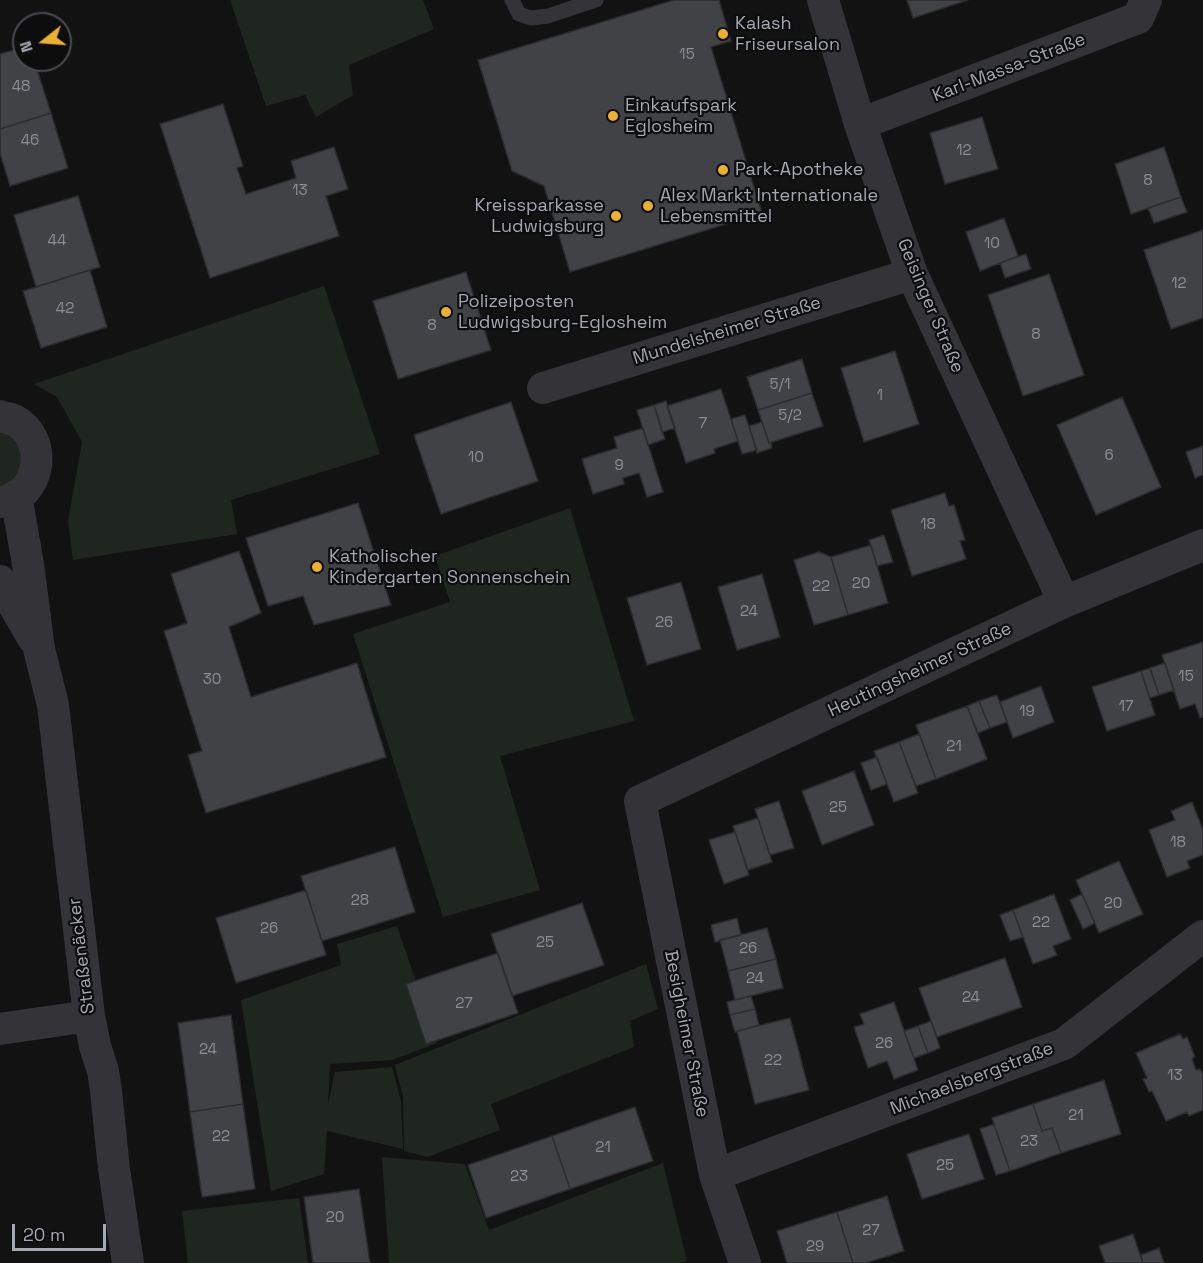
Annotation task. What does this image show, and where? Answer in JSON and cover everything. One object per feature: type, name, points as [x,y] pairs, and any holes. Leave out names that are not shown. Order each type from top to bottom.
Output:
[{"type":"street","name":"Geisinger Straße","points":[[823,0],[860,124],[912,274],[1064,602]]},
{"type":"street","name":"Karl-Massa-Straße","points":[[860,124],[1138,18],[1146,0]]},
{"type":"street","name":"Mundelsheimer Straße","points":[[543,388],[912,274]]},
{"type":"street","name":"Straßenäcker","points":[[0,416],[14,421],[28,432],[36,447],[37,463],[33,480],[22,493],[8,499],[28,564],[39,649],[52,705],[89,1016],[103,1071],[128,1263]]},
{"type":"street","name":"Heutingsheimer Straße","points":[[640,801],[1064,602],[1203,545]]},
{"type":"street","name":"Straßenäcker","points":[[0,582],[39,649]]},
{"type":"street","name":"Besigheimer Straße","points":[[640,801],[714,1175],[745,1263]]},
{"type":"street","name":"Michaelsbergstraße","points":[[714,1175],[1064,1044],[1203,936]]},
{"type":"street","points":[[0,1029],[89,1016]]},
{"type":"lane","points":[[512,0],[519,14],[531,18],[548,16],[596,0]]},
{"type":"shaded area","points":[[230,0],[423,0],[434,29],[349,65],[353,95],[316,117],[305,95],[266,106]]},
{"type":"shaded area","points":[[324,286],[380,454],[231,500],[237,534],[73,560],[68,521],[82,442],[57,397],[34,384]]},
{"type":"shaded area","points":[[0,416],[36,446],[0,502]]},
{"type":"shaded area","points":[[570,508],[634,721],[500,756],[540,890],[443,917],[353,634],[450,602],[435,556]]},
{"type":"shaded area","points":[[397,926],[437,1043],[392,1060],[330,1064],[328,1105],[335,1072],[392,1067],[401,1101],[403,1149],[327,1131],[324,1174],[271,1191],[241,1000],[341,965],[337,944]]},
{"type":"shaded area","points":[[646,964],[658,1009],[630,1021],[634,1047],[491,1104],[500,1130],[427,1157],[404,1151],[403,1097],[395,1065]]},
{"type":"shaded area","points":[[382,1157],[465,1164],[489,1230],[663,1163],[687,1261],[680,1263],[389,1263]]},
{"type":"shaded area","points":[[299,1198],[308,1263],[188,1263],[182,1211]]},
{"type":"building","name":"Einkaufspark Eglosheim","points":[[674,0],[719,0],[731,41],[711,47],[762,213],[570,272],[544,186],[512,171],[478,60]]},
{"type":"building","points":[[907,0],[968,0],[913,18]]},
{"type":"building","points":[[12,50],[12,72],[38,72],[51,113],[0,129],[0,54]]},
{"type":"building","points":[[223,104],[243,166],[237,168],[246,194],[296,178],[291,161],[334,147],[348,189],[326,196],[339,236],[210,278],[160,124]]},
{"type":"building","points":[[51,113],[68,168],[10,186],[0,153],[0,129]]},
{"type":"building","points":[[982,117],[998,169],[945,184],[930,133]]},
{"type":"building","points":[[1164,147],[1181,197],[1131,214],[1115,164]]},
{"type":"building","points":[[78,196],[100,267],[36,287],[14,215]]},
{"type":"building","points":[[1181,197],[1187,212],[1154,223],[1148,208]]},
{"type":"building","points":[[1004,218],[1018,256],[980,271],[966,232]]},
{"type":"building","points":[[1203,230],[1203,318],[1171,329],[1144,250]]},
{"type":"building","points":[[1026,254],[1031,269],[1005,278],[1000,263]]},
{"type":"building","points":[[90,270],[107,327],[41,348],[23,291]]},
{"type":"building","points":[[466,272],[491,350],[398,379],[373,301]]},
{"type":"building","points":[[1049,274],[1084,375],[1023,396],[988,295]]},
{"type":"building","points":[[895,351],[919,424],[864,442],[841,368]]},
{"type":"building","points":[[802,359],[812,393],[758,410],[747,377]]},
{"type":"building","points":[[721,389],[738,441],[714,449],[715,453],[686,463],[667,406]]},
{"type":"building","points":[[812,393],[823,426],[769,443],[758,410]]},
{"type":"building","points":[[1122,397],[1161,487],[1096,515],[1057,425]]},
{"type":"building","points":[[666,401],[675,428],[662,432],[654,405]]},
{"type":"building","points":[[511,402],[538,481],[441,514],[414,435]]},
{"type":"building","points":[[654,405],[665,439],[648,445],[637,410]]},
{"type":"building","points":[[745,415],[757,450],[742,454],[731,419]]},
{"type":"building","points":[[762,422],[772,448],[757,453],[749,426]]},
{"type":"building","points":[[643,428],[663,492],[647,497],[639,473],[623,478],[624,484],[593,494],[582,459],[617,448],[614,437]]},
{"type":"building","points":[[1203,446],[1203,475],[1195,478],[1186,452]]},
{"type":"building","points":[[945,493],[949,506],[954,505],[965,540],[960,541],[966,559],[912,576],[891,510]]},
{"type":"building","name":"Katholischer Kindergarten Sonnenschein","points":[[358,503],[391,605],[314,625],[303,596],[268,606],[246,538]]},
{"type":"building","points":[[884,535],[893,562],[877,566],[869,540]]},
{"type":"building","points":[[871,545],[888,603],[848,615],[831,557]]},
{"type":"building","points":[[239,551],[261,613],[229,627],[251,697],[357,663],[386,757],[206,813],[188,755],[202,751],[164,631],[187,623],[171,574]]},
{"type":"building","points":[[819,552],[831,557],[848,615],[814,625],[794,560]]},
{"type":"building","points":[[762,574],[780,637],[737,650],[718,587]]},
{"type":"building","points":[[681,582],[701,649],[647,665],[627,598]]},
{"type":"building","points":[[1203,642],[1203,717],[1200,718],[1195,704],[1180,709],[1162,655]]},
{"type":"building","points":[[1165,663],[1174,690],[1159,695],[1150,668]]},
{"type":"building","points":[[1150,668],[1159,695],[1150,698],[1141,671]]},
{"type":"building","points":[[1141,671],[1155,715],[1107,731],[1092,687]]},
{"type":"building","points":[[1041,686],[1054,722],[1013,738],[1000,702]]},
{"type":"building","points":[[997,695],[1007,722],[990,728],[979,701]]},
{"type":"building","points":[[979,701],[990,728],[978,733],[967,706]]},
{"type":"building","points":[[967,706],[987,759],[936,779],[916,725]]},
{"type":"building","points":[[919,734],[936,779],[916,786],[899,742]]},
{"type":"building","points":[[899,742],[918,793],[894,802],[874,751]]},
{"type":"building","points":[[877,757],[887,784],[871,790],[861,763]]},
{"type":"building","points":[[854,771],[874,825],[822,845],[802,791]]},
{"type":"building","points":[[779,801],[794,848],[770,855],[755,809]]},
{"type":"building","points":[[1192,802],[1203,830],[1203,855],[1187,861],[1190,868],[1167,877],[1149,830],[1175,820],[1171,811]]},
{"type":"building","points":[[758,818],[772,862],[748,870],[733,826]]},
{"type":"building","points":[[735,832],[749,875],[724,884],[709,840]]},
{"type":"building","points":[[395,847],[415,912],[322,941],[301,876]]},
{"type":"building","points":[[1119,861],[1143,914],[1099,933],[1076,880]]},
{"type":"building","points":[[306,890],[326,955],[236,983],[216,918]]},
{"type":"building","points":[[1054,894],[1071,939],[1053,946],[1057,955],[1033,964],[1013,910]]},
{"type":"building","points":[[1082,894],[1095,923],[1083,929],[1070,900]]},
{"type":"building","points":[[582,903],[604,965],[512,996],[491,934]]},
{"type":"building","points":[[1013,910],[1023,937],[1010,941],[1000,915]]},
{"type":"building","points":[[737,918],[741,935],[715,942],[711,925]]},
{"type":"building","points":[[767,928],[776,959],[728,971],[720,940]]},
{"type":"building","points":[[498,953],[518,1013],[426,1044],[406,984]]},
{"type":"building","points":[[1005,958],[1022,1007],[937,1037],[919,988]]},
{"type":"building","points":[[776,959],[783,988],[735,1000],[728,971]]},
{"type":"building","points":[[751,996],[755,1009],[730,1015],[727,1002]]},
{"type":"building","points":[[894,1002],[918,1070],[894,1079],[887,1061],[868,1068],[854,1027],[864,1024],[860,1014]]},
{"type":"building","points":[[755,1009],[759,1025],[735,1032],[730,1015]]},
{"type":"building","points":[[231,1015],[243,1104],[190,1112],[178,1023]]},
{"type":"building","points":[[790,1018],[809,1090],[755,1104],[737,1031]]},
{"type":"building","points":[[931,1021],[940,1048],[928,1053],[918,1026]]},
{"type":"building","points":[[918,1026],[928,1053],[914,1058],[904,1031]]},
{"type":"building","points":[[1180,1034],[1183,1039],[1187,1037],[1195,1057],[1192,1059],[1196,1070],[1200,1069],[1203,1074],[1203,1110],[1189,1116],[1187,1112],[1166,1121],[1152,1091],[1149,1092],[1143,1079],[1147,1078],[1136,1053]]},
{"type":"building","points":[[1104,1080],[1121,1134],[1061,1153],[1052,1128],[1042,1131],[1033,1104]]},
{"type":"building","points":[[243,1104],[255,1189],[202,1197],[190,1112]]},
{"type":"building","points":[[1033,1104],[1042,1131],[1052,1128],[1061,1153],[1010,1171],[992,1118]]},
{"type":"building","points":[[635,1107],[653,1161],[570,1189],[552,1136]]},
{"type":"building","points":[[994,1124],[1010,1171],[996,1175],[980,1129]]},
{"type":"building","points":[[969,1134],[984,1179],[922,1199],[907,1154]]},
{"type":"building","points":[[552,1136],[570,1189],[486,1218],[468,1165]]},
{"type":"building","points":[[359,1189],[370,1263],[313,1263],[304,1197]]},
{"type":"building","points":[[887,1196],[904,1251],[866,1263],[853,1263],[837,1212]]},
{"type":"building","points":[[837,1212],[853,1263],[787,1263],[777,1231]]},
{"type":"building","points":[[1133,1234],[1143,1263],[1105,1263],[1099,1246]]},
{"type":"building","points":[[1159,1248],[1164,1263],[1143,1263],[1141,1255]]},
{"type":"place","name":"Kalash Friseursalon","points":[[723,34]]},
{"type":"place","name":"Einkaufspark Eglosheim","points":[[613,116]]},
{"type":"place","name":"Park-Apotheke","points":[[723,170]]},
{"type":"place","name":"Alex Markt Internationale Lebensmittel","points":[[648,206]]},
{"type":"place","name":"Kreissparkasse Ludwigsburg","points":[[616,216]]},
{"type":"place","name":"Polizeiposten Ludwigsburg-Eglosheim","points":[[446,312]]},
{"type":"place","name":"Katholischer Kindergarten Sonnenschein","points":[[317,567]]}]
